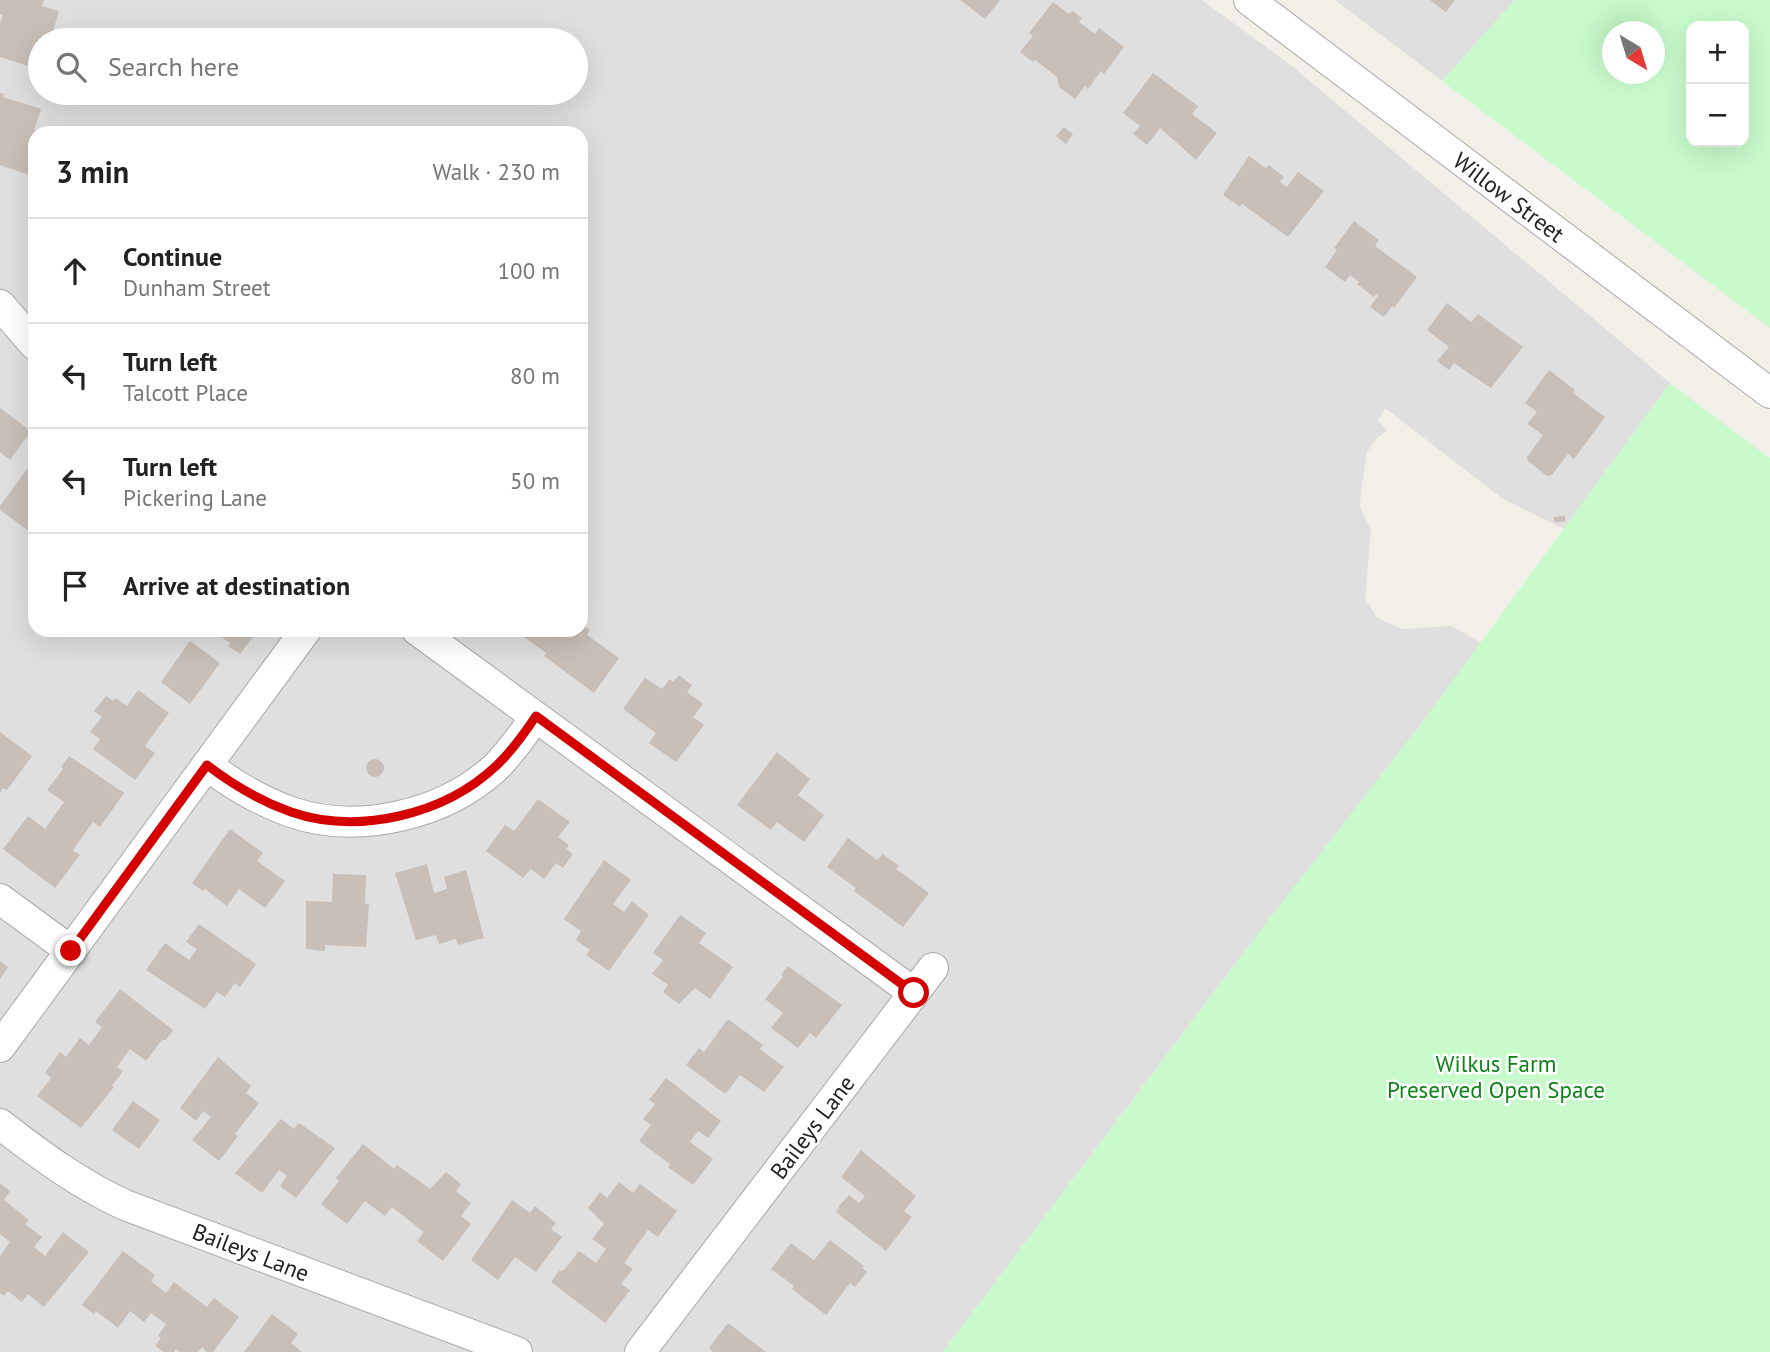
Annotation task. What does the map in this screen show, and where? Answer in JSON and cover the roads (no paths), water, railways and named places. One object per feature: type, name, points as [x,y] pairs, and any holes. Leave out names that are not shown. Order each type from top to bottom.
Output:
[{"type":"street","name":"Willow Street","points":[[1249,0],[1770,393]]},
{"type":"street","points":[[0,305],[28,337]]},
{"type":"street","points":[[0,1047],[301,637]]},
{"type":"street","points":[[427,637],[914,993]]},
{"type":"street","points":[[207,765],[234,785],[293,813],[354,822],[384,819],[443,802],[468,789],[496,766],[536,716]]},
{"type":"street","points":[[0,899],[71,951]]},
{"type":"street","name":"Baileys Lane","points":[[640,1352],[933,968]]},
{"type":"street","name":"Baileys Lane","points":[[0,1124],[63,1172],[125,1205],[517,1352]]},
{"type":"park label","name":"Wilkus Farm Preserved Open Space","points":[[1496,1076]]}]
